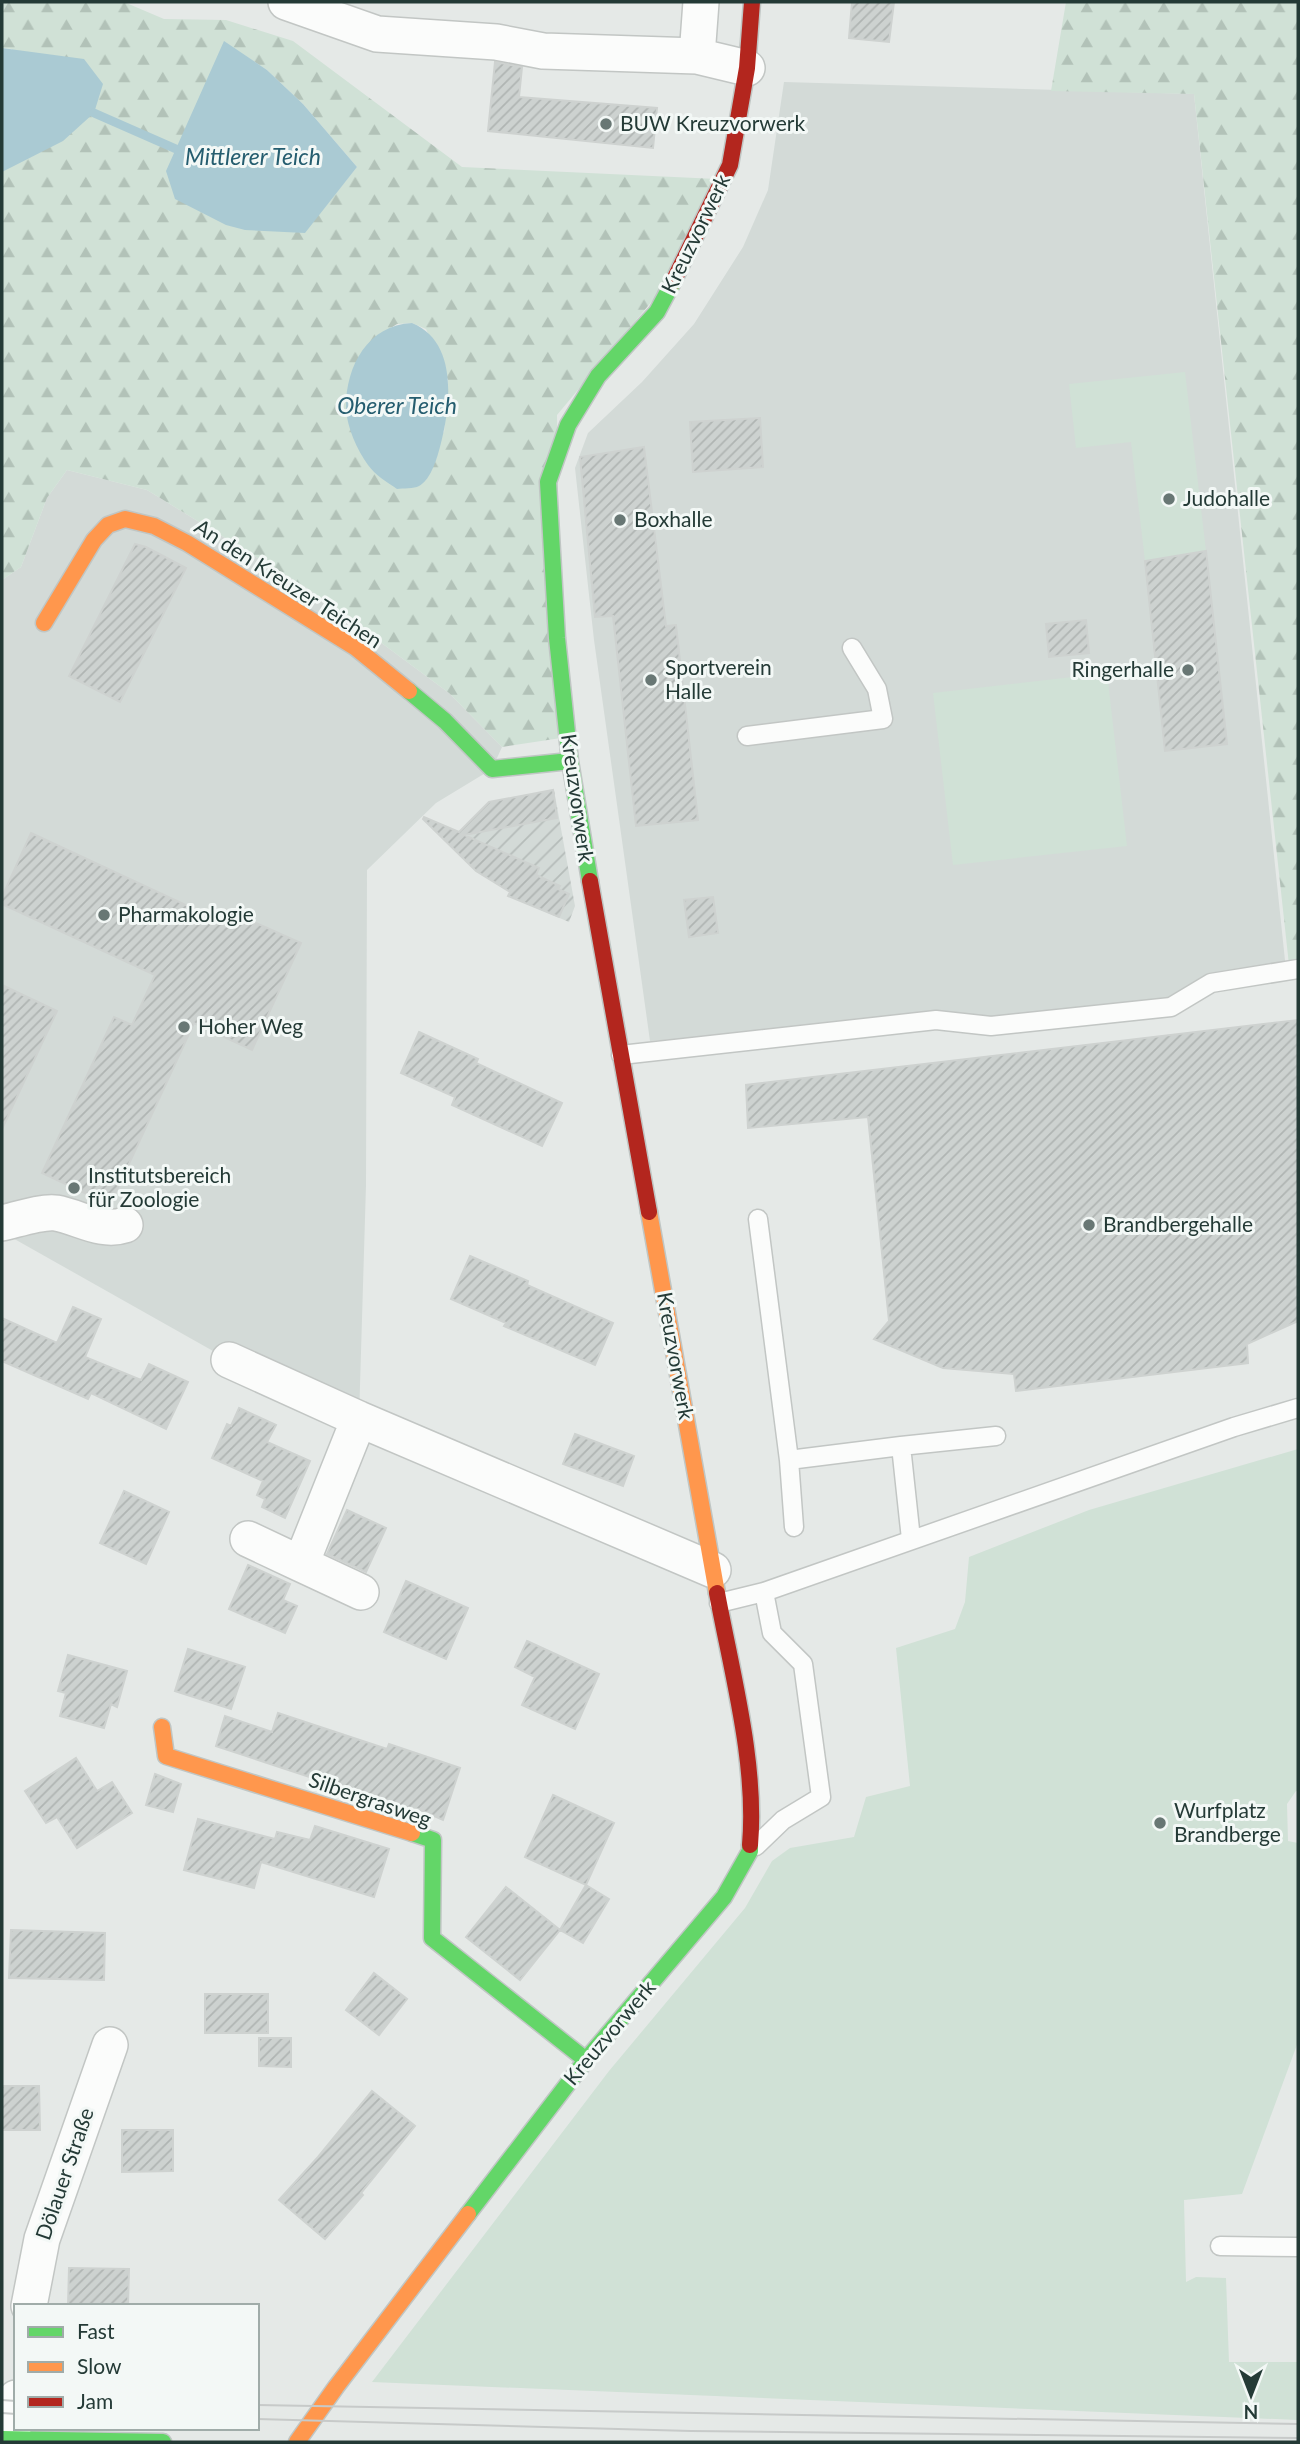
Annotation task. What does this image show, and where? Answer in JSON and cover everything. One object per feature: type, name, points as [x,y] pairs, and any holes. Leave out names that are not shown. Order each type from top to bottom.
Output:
[{"type":"street","points":[[286,2],[377,34],[496,42],[542,51],[697,56],[747,68]]},
{"type":"street","points":[[697,56],[701,2]]},
{"type":"street","name":"Kreuzvorwerk","points":[[298,2442],[336,2387],[586,2060],[724,1897],[751,1851],[753,1812],[748,1763],[570,761],[557,638],[548,482],[568,425],[598,376],[657,312],[692,247],[730,165],[747,68],[752,2]]},
{"type":"street","name":"An den Kreuzer Teichen","points":[[44,622],[99,533],[108,525],[125,519],[147,524],[187,543],[355,648],[445,721],[492,769],[570,761]]},
{"type":"street","points":[[2,1223],[54,1213],[89,1224],[116,1228],[125,1225]]},
{"type":"street","points":[[229,1360],[716,1587]]},
{"type":"street","points":[[301,1564],[359,1419]]},
{"type":"street","points":[[248,1539],[361,1592]]},
{"type":"street","name":"Silbergrasweg","points":[[162,1727],[166,1756],[433,1840],[432,1938],[586,2060]]},
{"type":"street","name":"Dölauer Straße","points":[[29,2304],[42,2239],[110,2045]]},
{"type":"street","points":[[14,2407],[7,2439],[163,2442]]},
{"type":"lane","points":[[747,736],[883,719],[877,689],[852,648]]},
{"type":"lane","points":[[621,1055],[936,1020],[991,1026],[1171,1007],[1211,983],[1298,968]]},
{"type":"lane","points":[[758,1219],[789,1460],[794,1527]]},
{"type":"lane","points":[[716,1587],[764,1592],[1234,1427],[1298,1408]]},
{"type":"lane","points":[[789,1460],[996,1436]]},
{"type":"lane","points":[[901,1446],[911,1539]]},
{"type":"lane","points":[[751,1851],[782,1820],[821,1797],[803,1664],[772,1633],[764,1592]]},
{"type":"lane","points":[[1220,2246],[1298,2247]]},
{"type":"shaded area","points":[[784,82],[1194,94],[1286,970],[1211,983],[1171,1007],[991,1026],[936,1020],[650,1041],[594,640],[575,468],[588,433],[642,382],[694,324],[743,247],[768,190]]},
{"type":"shaded area","name":"Hoher Weg","points":[[67,470],[147,490],[310,590],[449,693],[502,747],[492,769],[436,803],[367,870],[366,1185],[359,1419],[229,1360],[2,1232],[2,580],[21,567],[47,498]]},
{"type":"shaded area","points":[[554,790],[575,906],[569,922],[508,896],[511,891],[475,870],[448,844],[489,802]]},
{"type":"green space","points":[[2,2],[124,2],[164,19],[226,20],[293,41],[462,167],[717,179],[658,294],[557,415],[561,738],[502,747],[449,693],[310,590],[147,490],[67,470],[47,498],[21,567],[2,580],[2,172],[19,161],[12,49],[2,48]],"holes":[[[224,42],[267,70],[303,104],[357,167],[324,208]],[[412,323],[426,329],[448,380],[444,433],[386,331],[397,324]]]},
{"type":"green space","points":[[1066,2],[1298,2],[1298,964],[1289,965],[1194,94],[1051,91]]},
{"type":"green space","name":"Judohalle","points":[[1185,372],[1206,551],[1145,561],[1131,442],[1076,448],[1069,384]]},
{"type":"green space","points":[[1107,673],[1127,846],[953,865],[933,693]]},
{"type":"green space","points":[[1298,1449],[1298,1791],[1287,1804],[1288,1841],[1298,1843],[1298,2042],[1242,2194],[1184,2200],[1186,2282],[1196,2277],[1226,2278],[1229,2362],[1298,2362],[1298,2420],[372,2382],[609,2071],[745,1908],[772,1861],[790,1848],[854,1837],[866,1797],[910,1786],[896,1648],[955,1629],[965,1602],[969,1557],[1089,1510]]},
{"type":"water","name":"Mittlerer Teich","points":[[224,41],[267,70],[303,104],[357,167],[305,233],[245,230],[226,225],[175,199],[166,171]]},
{"type":"water","points":[[2,48],[84,59],[103,84],[94,113],[63,141],[2,172]]},
{"type":"water","name":"Oberer Teich","points":[[412,323],[428,333],[438,346],[445,362],[448,400],[442,437],[429,476],[417,487],[397,489],[374,472],[360,452],[348,423],[347,394],[355,364],[371,340],[396,326]]},
{"type":"building","points":[[852,2],[894,2],[889,42],[849,38]]},
{"type":"building","points":[[495,62],[522,67],[519,97],[657,108],[653,148],[488,131]]},
{"type":"building","points":[[760,418],[763,467],[693,472],[690,422]]},
{"type":"building","points":[[644,447],[666,626],[676,625],[698,820],[636,826],[613,616],[595,617],[580,457]]},
{"type":"building","points":[[135,544],[186,568],[120,702],[69,676]]},
{"type":"building","name":"Ringerhalle","points":[[1206,551],[1227,744],[1165,751],[1145,561]]},
{"type":"building","points":[[1086,620],[1089,653],[1049,657],[1046,624]]},
{"type":"building","points":[[553,790],[557,818],[464,835],[539,868],[536,875],[560,886],[558,889],[569,894],[559,917],[508,896],[510,892],[476,871],[423,819],[424,817],[459,832],[489,802]]},
{"type":"building","points":[[31,833],[222,922],[227,910],[301,943],[252,1050],[194,1023],[110,1205],[42,1173],[114,1017],[132,1025],[155,975],[2,904],[2,897]]},
{"type":"building","points":[[713,897],[718,933],[689,937],[684,900]]},
{"type":"building","points":[[2,985],[57,1011],[2,1129]]},
{"type":"building","name":"Brandbergehalle","points":[[1298,1020],[1298,1321],[1247,1344],[1248,1363],[1016,1391],[1014,1374],[943,1368],[874,1339],[889,1321],[868,1117],[748,1128],[746,1085]]},
{"type":"building","points":[[419,1032],[478,1059],[476,1063],[562,1103],[542,1146],[452,1105],[455,1097],[401,1073]]},
{"type":"building","points":[[470,1256],[613,1323],[595,1365],[504,1326],[506,1323],[451,1299]]},
{"type":"building","points":[[73,1307],[101,1319],[85,1357],[141,1380],[149,1364],[188,1382],[166,1429],[91,1393],[88,1399],[2,1361],[2,1318],[57,1343]]},
{"type":"building","points":[[239,1408],[276,1425],[267,1442],[310,1461],[285,1518],[262,1507],[265,1499],[257,1495],[263,1481],[212,1458],[227,1424],[231,1426]]},
{"type":"building","points":[[575,1434],[634,1456],[623,1486],[563,1464]]},
{"type":"building","points":[[124,1491],[169,1512],[146,1564],[100,1543]]},
{"type":"building","points":[[347,1510],[386,1528],[366,1572],[327,1554]]},
{"type":"building","points":[[248,1565],[290,1584],[283,1600],[297,1606],[285,1633],[229,1609]]},
{"type":"building","points":[[406,1581],[468,1608],[446,1659],[384,1632]]},
{"type":"building","points":[[527,1641],[599,1674],[575,1729],[522,1705],[535,1677],[515,1667]]},
{"type":"building","points":[[188,1649],[245,1667],[231,1709],[175,1691]]},
{"type":"building","points":[[68,1655],[127,1671],[117,1707],[111,1704],[104,1728],[60,1716],[66,1693],[58,1691]]},
{"type":"building","points":[[278,1713],[387,1749],[389,1744],[460,1768],[443,1820],[418,1809],[403,1808],[216,1746],[225,1716],[272,1732]]},
{"type":"building","points":[[76,1758],[97,1791],[112,1782],[132,1813],[77,1848],[57,1817],[46,1823],[25,1791]]},
{"type":"building","points":[[155,1774],[181,1784],[173,1812],[146,1805]]},
{"type":"building","points":[[553,1795],[614,1823],[586,1885],[525,1857]]},
{"type":"building","points":[[198,1819],[275,1839],[277,1832],[310,1840],[315,1826],[389,1849],[374,1897],[261,1862],[254,1888],[184,1870]]},
{"type":"building","points":[[586,1885],[609,1899],[583,1943],[560,1930]]},
{"type":"building","points":[[506,1887],[560,1930],[520,1980],[466,1937]]},
{"type":"building","points":[[11,1930],[105,1933],[104,1980],[9,1978]]},
{"type":"building","points":[[374,1973],[407,1999],[379,2035],[346,2010]]},
{"type":"building","points":[[205,1994],[268,1994],[268,2033],[205,2033]]},
{"type":"building","points":[[259,2038],[291,2038],[291,2067],[259,2066]]},
{"type":"building","points":[[2,2086],[39,2086],[40,2130],[2,2130]]},
{"type":"building","points":[[372,2091],[415,2126],[361,2193],[363,2195],[325,2239],[279,2200]]},
{"type":"building","points":[[122,2130],[173,2130],[173,2171],[122,2172]]},
{"type":"building","points":[[69,2268],[129,2269],[128,2304],[68,2304]]},
{"type":"waterway","points":[[94,113],[176,149]]},
{"type":"tram line","points":[[2,2400],[14,2401]]},
{"type":"tram line","points":[[259,2405],[1298,2424]]},
{"type":"tram line","points":[[2,2413],[14,2414]]},
{"type":"tram line","points":[[259,2419],[691,2431],[1298,2438]]},
{"type":"traffic: fast","points":[[590,881],[570,761],[557,638],[548,482],[568,425],[598,376],[657,312],[673,282]]},
{"type":"traffic: fast","points":[[409,691],[445,721],[492,769],[570,761]]},
{"type":"traffic: fast","points":[[412,1833],[433,1840],[432,1938],[586,2060]]},
{"type":"traffic: fast","points":[[468,2214],[586,2060],[724,1897],[750,1851],[750,1845]]},
{"type":"traffic: fast","points":[[2,2439],[163,2442]]},
{"type":"traffic: slow","points":[[44,623],[94,540],[108,525],[125,519],[154,526],[187,543],[356,648],[409,691]]},
{"type":"traffic: slow","points":[[649,1212],[717,1593]]},
{"type":"traffic: slow","points":[[162,1727],[166,1756],[412,1833]]},
{"type":"traffic: slow","points":[[297,2442],[468,2214]]},
{"type":"traffic: jam","points":[[673,282],[730,165],[747,68],[752,2]]},
{"type":"traffic: jam","points":[[590,881],[649,1212]]},
{"type":"traffic: jam","points":[[717,1593],[747,1751],[750,1845]]},
{"type":"place","name":"BUW Kreuzvorwerk","points":[[606,124]]},
{"type":"place","name":"Judohalle","points":[[1169,499]]},
{"type":"place","name":"Boxhalle","points":[[620,520]]},
{"type":"place","name":"Ringerhalle","points":[[1188,670]]},
{"type":"place","name":"Sportverein Halle","points":[[651,680]]},
{"type":"place","name":"Pharmakologie","points":[[104,915]]},
{"type":"place","name":"Hoher Weg","points":[[184,1027]]},
{"type":"place","name":"Institutsbereich für Zoologie","points":[[74,1188]]},
{"type":"place","name":"Brandbergehalle","points":[[1089,1225]]},
{"type":"place","name":"Wurfplatz Brandberge","points":[[1160,1823]]}]
